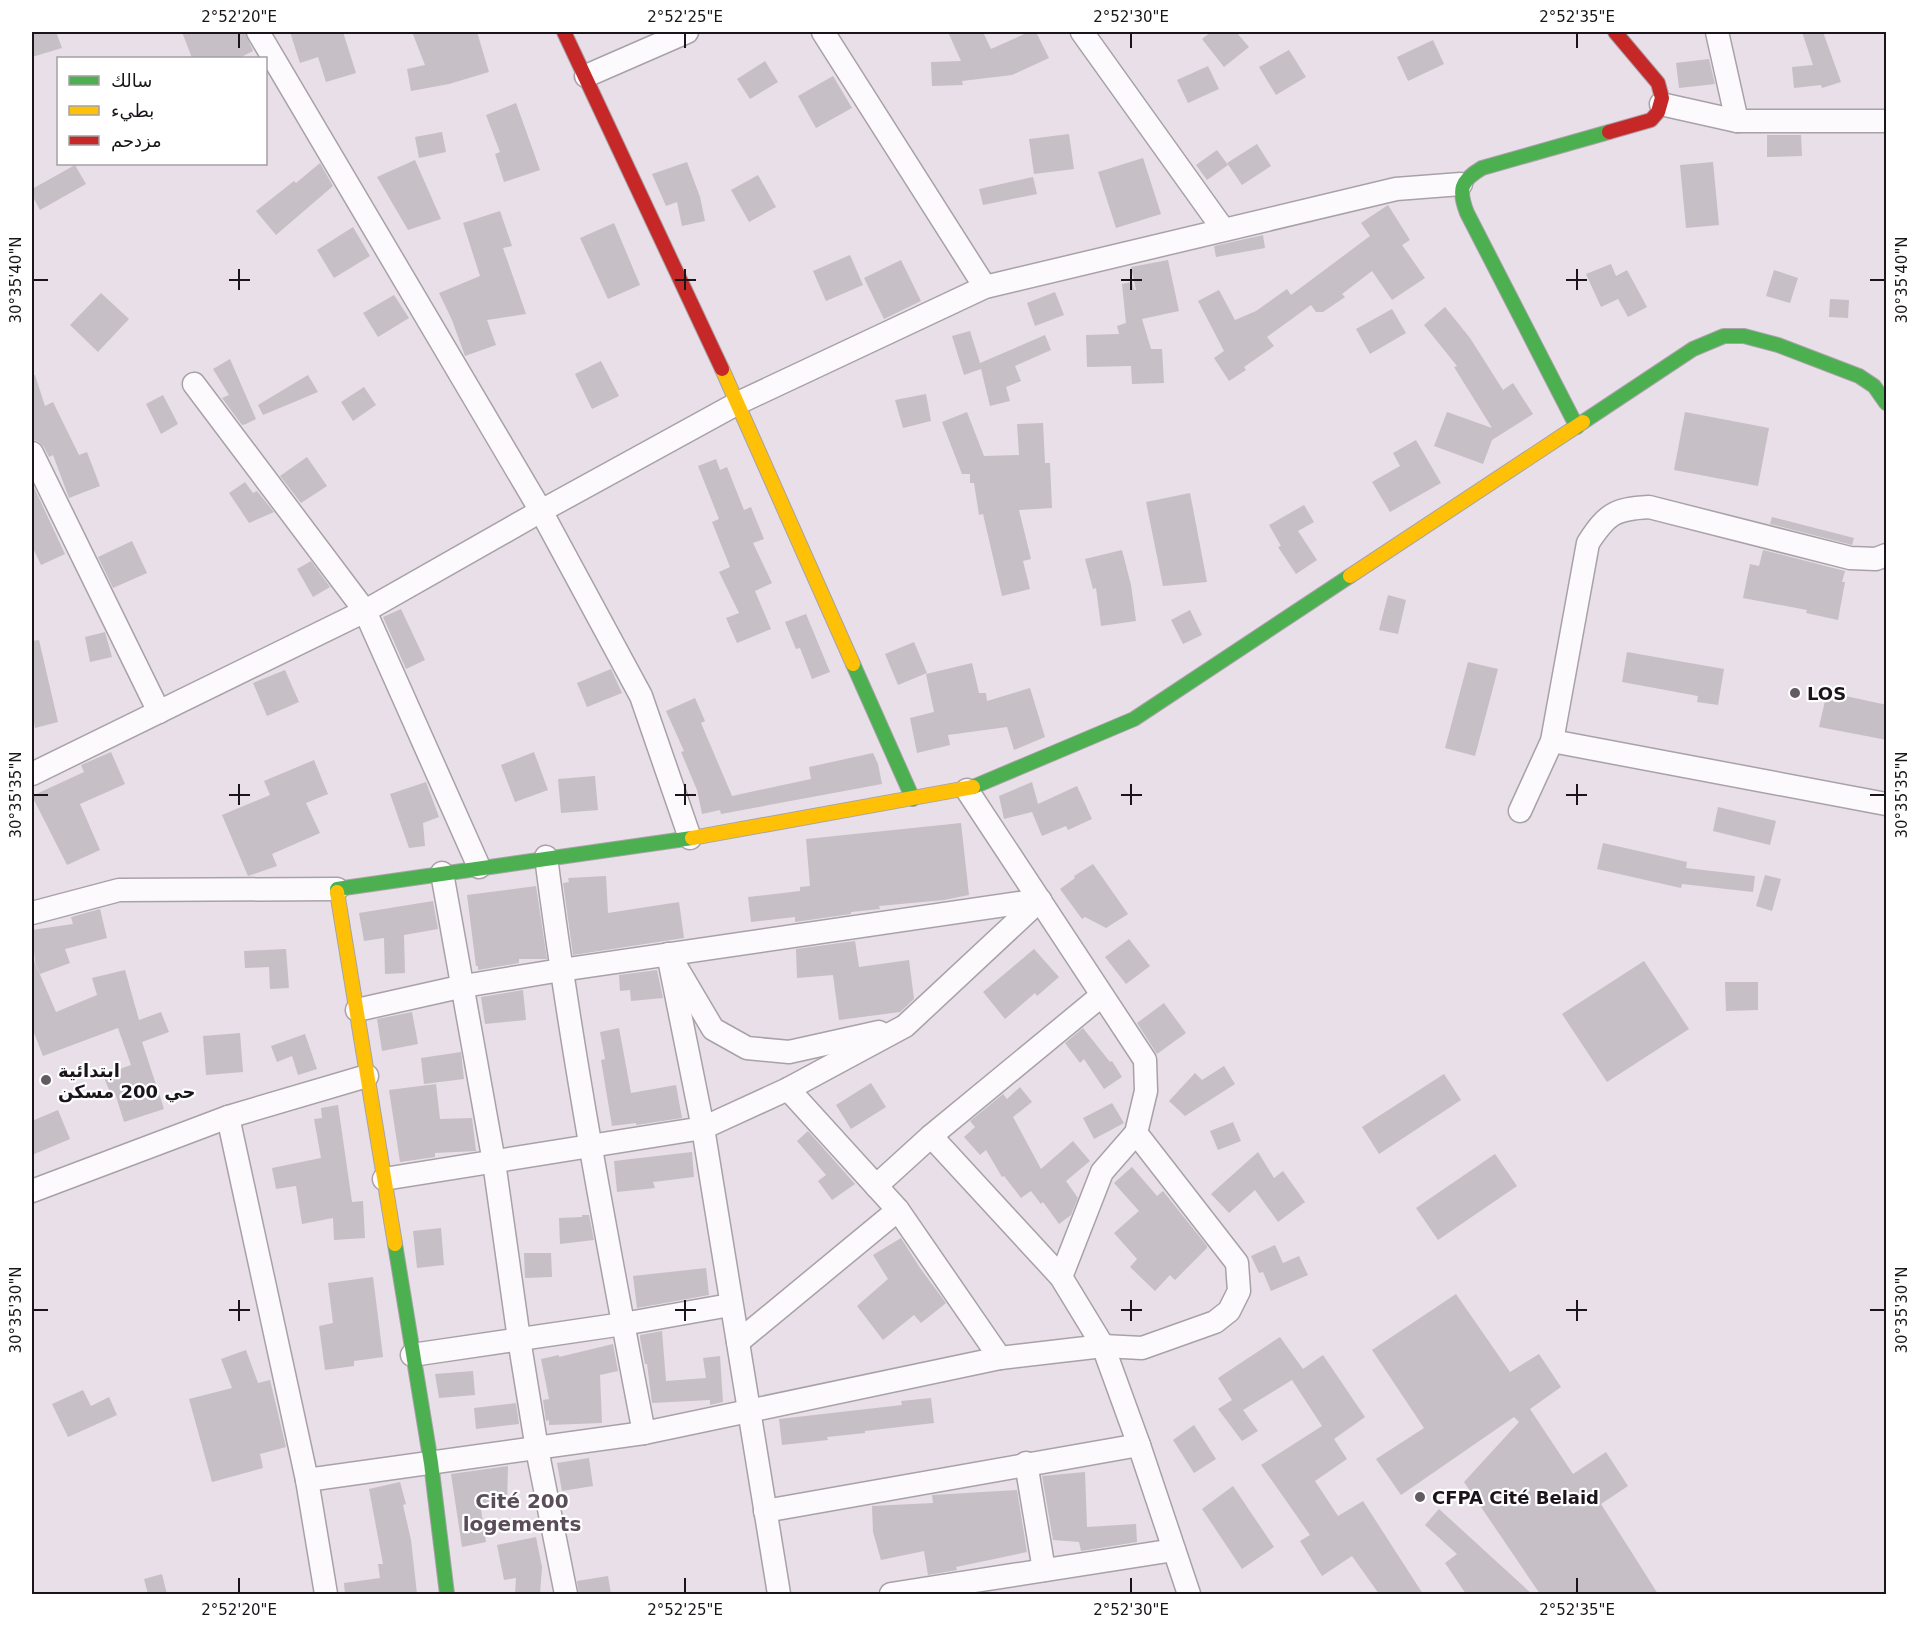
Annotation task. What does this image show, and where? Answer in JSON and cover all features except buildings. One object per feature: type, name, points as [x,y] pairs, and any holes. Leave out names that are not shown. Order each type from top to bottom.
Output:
[{"type":"street","points":[[258,32],[541,511],[641,696],[690,838]]},
{"type":"street","points":[[564,32],[738,403],[913,799]]},
{"type":"street","points":[[586,76],[687,32]]},
{"type":"street","points":[[823,32],[985,287]]},
{"type":"street","points":[[1082,32],[1223,229]]},
{"type":"street","points":[[1577,427],[1467,213],[1462,200],[1461,184],[1468,175],[1482,168],[1651,120],[1659,113],[1662,93],[1658,83],[1614,32]]},
{"type":"street","points":[[1717,32],[1737,121]]},
{"type":"street","points":[[1661,104],[1737,121],[1887,121]]},
{"type":"street","points":[[32,774],[365,611],[738,403],[985,287],[1396,189],[1461,184]]},
{"type":"street","points":[[32,913],[119,891],[337,889],[690,838],[967,790],[1134,719],[1693,349],[1724,336],[1744,336],[1778,345],[1859,376],[1874,386],[1887,403]]},
{"type":"street","points":[[194,384],[365,611],[479,867]]},
{"type":"street","points":[[32,453],[159,712]]},
{"type":"street","points":[[1520,812],[1552,741],[1588,543],[1602,521],[1626,508],[1649,507],[1850,558],[1876,559],[1887,555]]},
{"type":"street","points":[[1552,741],[1887,804]]},
{"type":"street","points":[[967,790],[1144,1060],[1146,1091],[1136,1133],[1102,1172],[1061,1277]]},
{"type":"street","points":[[546,857],[561,970],[590,1147],[644,1433]]},
{"type":"street","points":[[442,873],[494,1162],[537,1449],[566,1594]]},
{"type":"street","points":[[337,889],[431,1463],[447,1594]]},
{"type":"street","points":[[357,1010],[464,986],[561,970],[1040,900]]},
{"type":"street","points":[[384,1179],[702,1128],[788,1089],[905,1026],[1040,900]]},
{"type":"street","points":[[669,954],[713,1029],[747,1048],[789,1052],[905,1026]]},
{"type":"street","points":[[669,954],[702,1128],[778,1594]]},
{"type":"street","points":[[876,1186],[931,1136],[1101,996]]},
{"type":"street","points":[[32,1191],[228,1117],[367,1076]]},
{"type":"street","points":[[788,1089],[898,1210],[1000,1358]]},
{"type":"street","points":[[228,1117],[307,1480],[326,1594]]},
{"type":"street","points":[[307,1480],[644,1433],[1000,1358],[1104,1346],[1142,1348],[1215,1322],[1229,1311],[1239,1290],[1237,1263],[1136,1133]]},
{"type":"street","points":[[931,1136],[1061,1277],[1104,1346],[1189,1594]]},
{"type":"street","points":[[738,1342],[898,1210]]},
{"type":"street","points":[[412,1355],[623,1324],[730,1305]]},
{"type":"street","points":[[765,1510],[1139,1445]]},
{"type":"street","points":[[1026,1463],[1044,1570]]},
{"type":"street","points":[[891,1594],[1174,1550]]},
{"type":"traffic: fast","points":[[1577,427],[1467,213],[1462,192],[1469,177],[1482,168],[1609,132]]},
{"type":"traffic: fast","points":[[1583,422],[1693,349],[1724,336],[1744,336],[1778,345],[1859,376],[1874,386],[1886,403]]},
{"type":"traffic: fast","points":[[973,787],[1134,719],[1350,576]]},
{"type":"traffic: fast","points":[[853,664],[913,799]]},
{"type":"traffic: fast","points":[[337,892],[337,889],[692,838]]},
{"type":"traffic: fast","points":[[395,1244],[431,1463],[447,1594]]},
{"type":"traffic: slow","points":[[722,369],[853,664]]},
{"type":"traffic: slow","points":[[1350,576],[1583,422]]},
{"type":"traffic: slow","points":[[692,838],[973,787]]},
{"type":"traffic: slow","points":[[337,892],[395,1244]]},
{"type":"traffic: jam","points":[[564,32],[722,369]]},
{"type":"traffic: jam","points":[[1609,132],[1651,120],[1658,112],[1662,98],[1658,83],[1615,32]]},
{"type":"place","name":"LOS","points":[[1795,693]]},
{"type":"place","name":"ابتدائية حي 200 مسكن","points":[[46,1080]]},
{"type":"place","name":"CFPA Cité Belaid","points":[[1420,1497]]},
{"type":"district","name":"Cité 200 logements","points":[[522,1512]]}]
